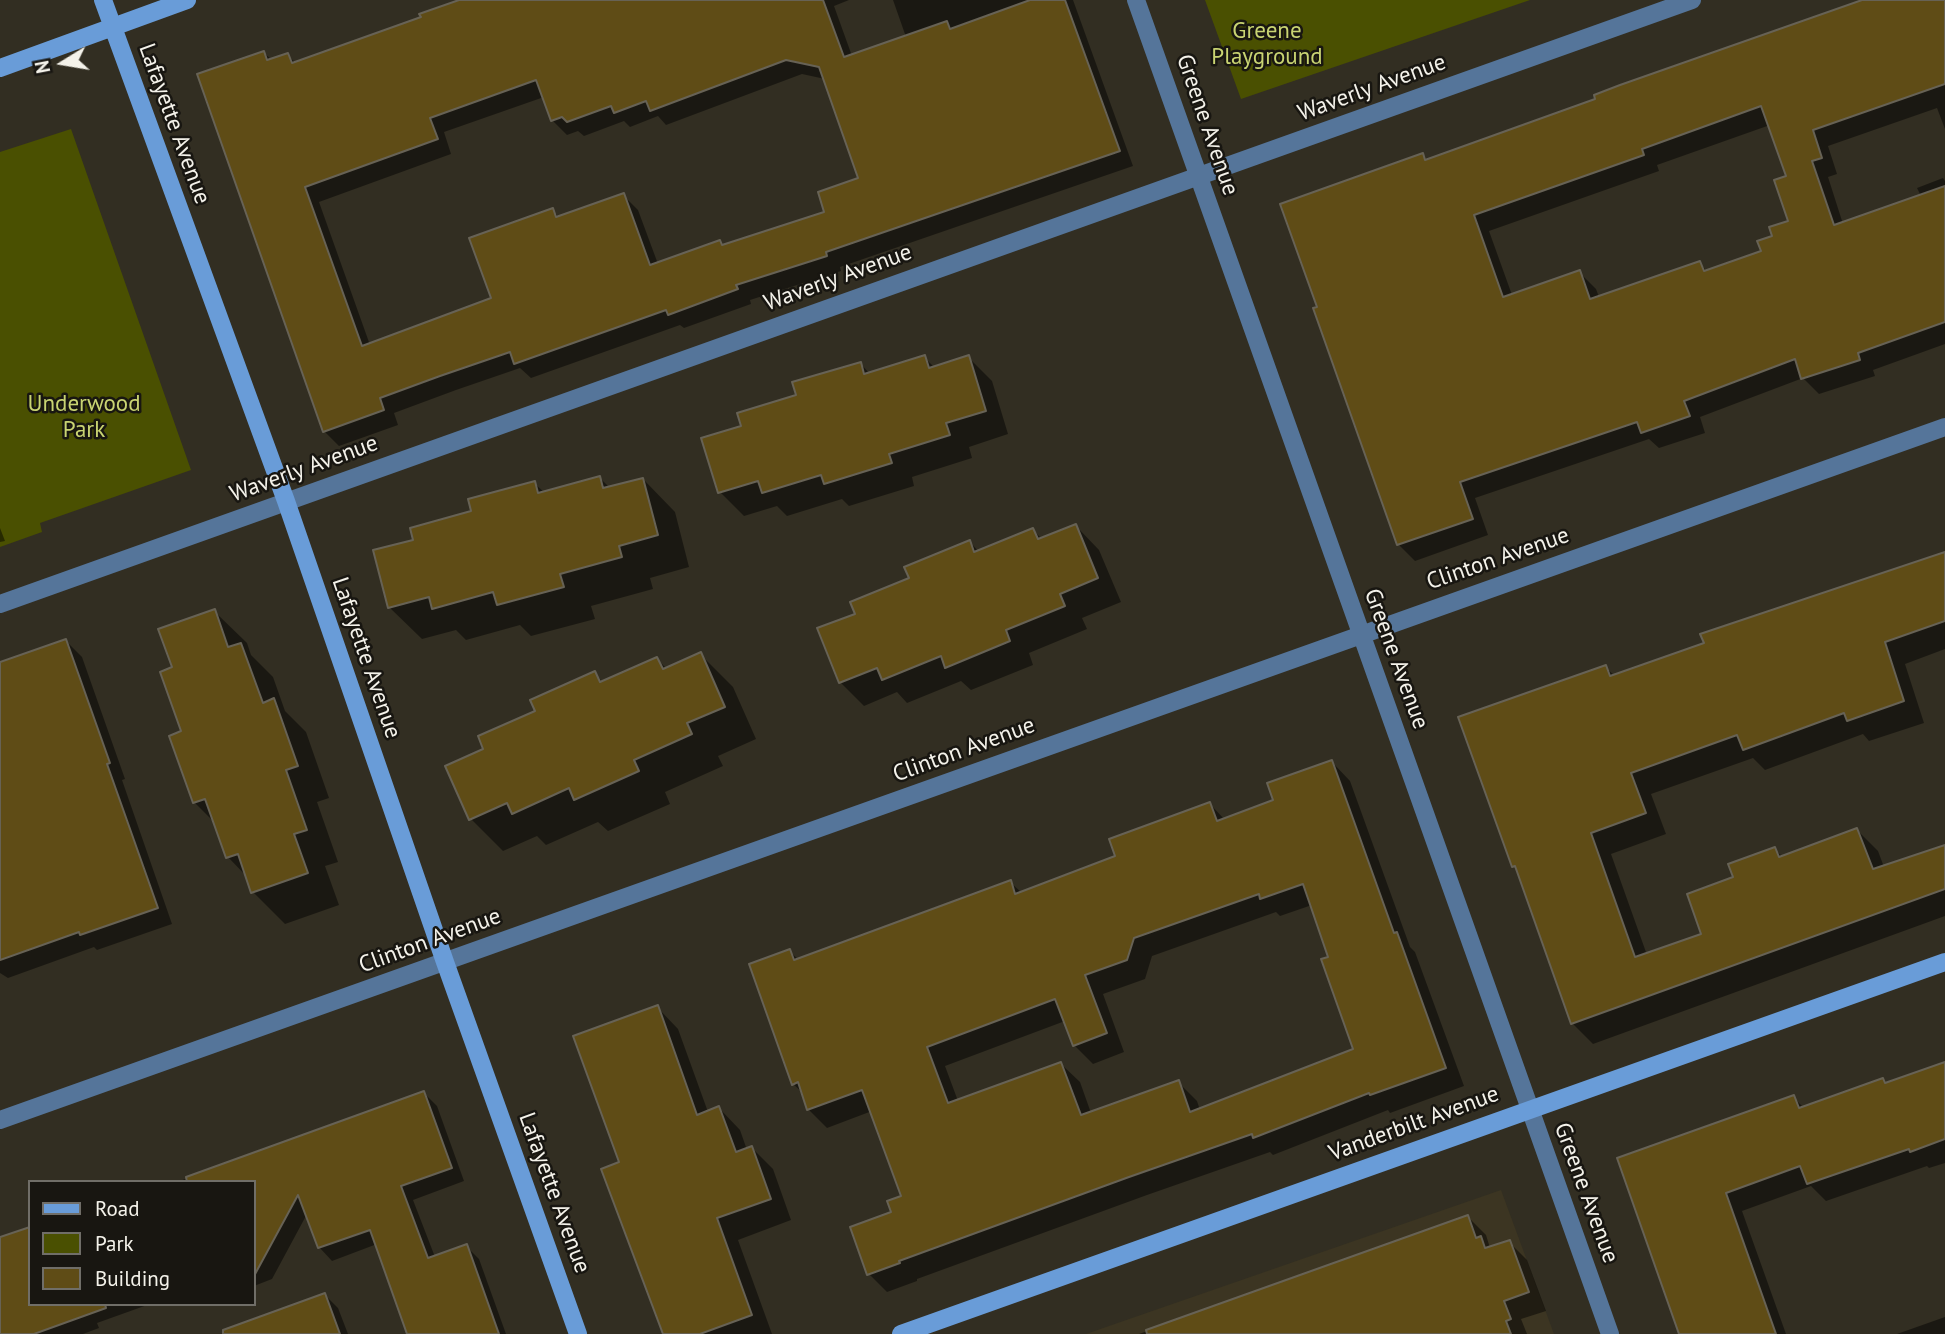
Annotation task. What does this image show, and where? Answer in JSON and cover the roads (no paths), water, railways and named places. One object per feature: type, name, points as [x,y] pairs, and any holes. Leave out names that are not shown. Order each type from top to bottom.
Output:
[{"type":"main road","name":"Lafayette Avenue","points":[[103,0],[286,501],[445,962],[578,1334]]},
{"type":"main road","points":[[0,68],[187,0]]},
{"type":"main road","name":"Vanderbilt Avenue","points":[[901,1334],[1945,961]]},
{"type":"street","name":"Greene Avenue","points":[[1136,0],[1610,1334]]},
{"type":"street","name":"Waverly Avenue","points":[[0,604],[1692,0]]},
{"type":"street","name":"Clinton Avenue","points":[[0,1120],[1945,427]]},
{"type":"park label","name":"Greene Playground","points":[[1267,44]]},
{"type":"park label","name":"Underwood Park","points":[[84,417]]}]
